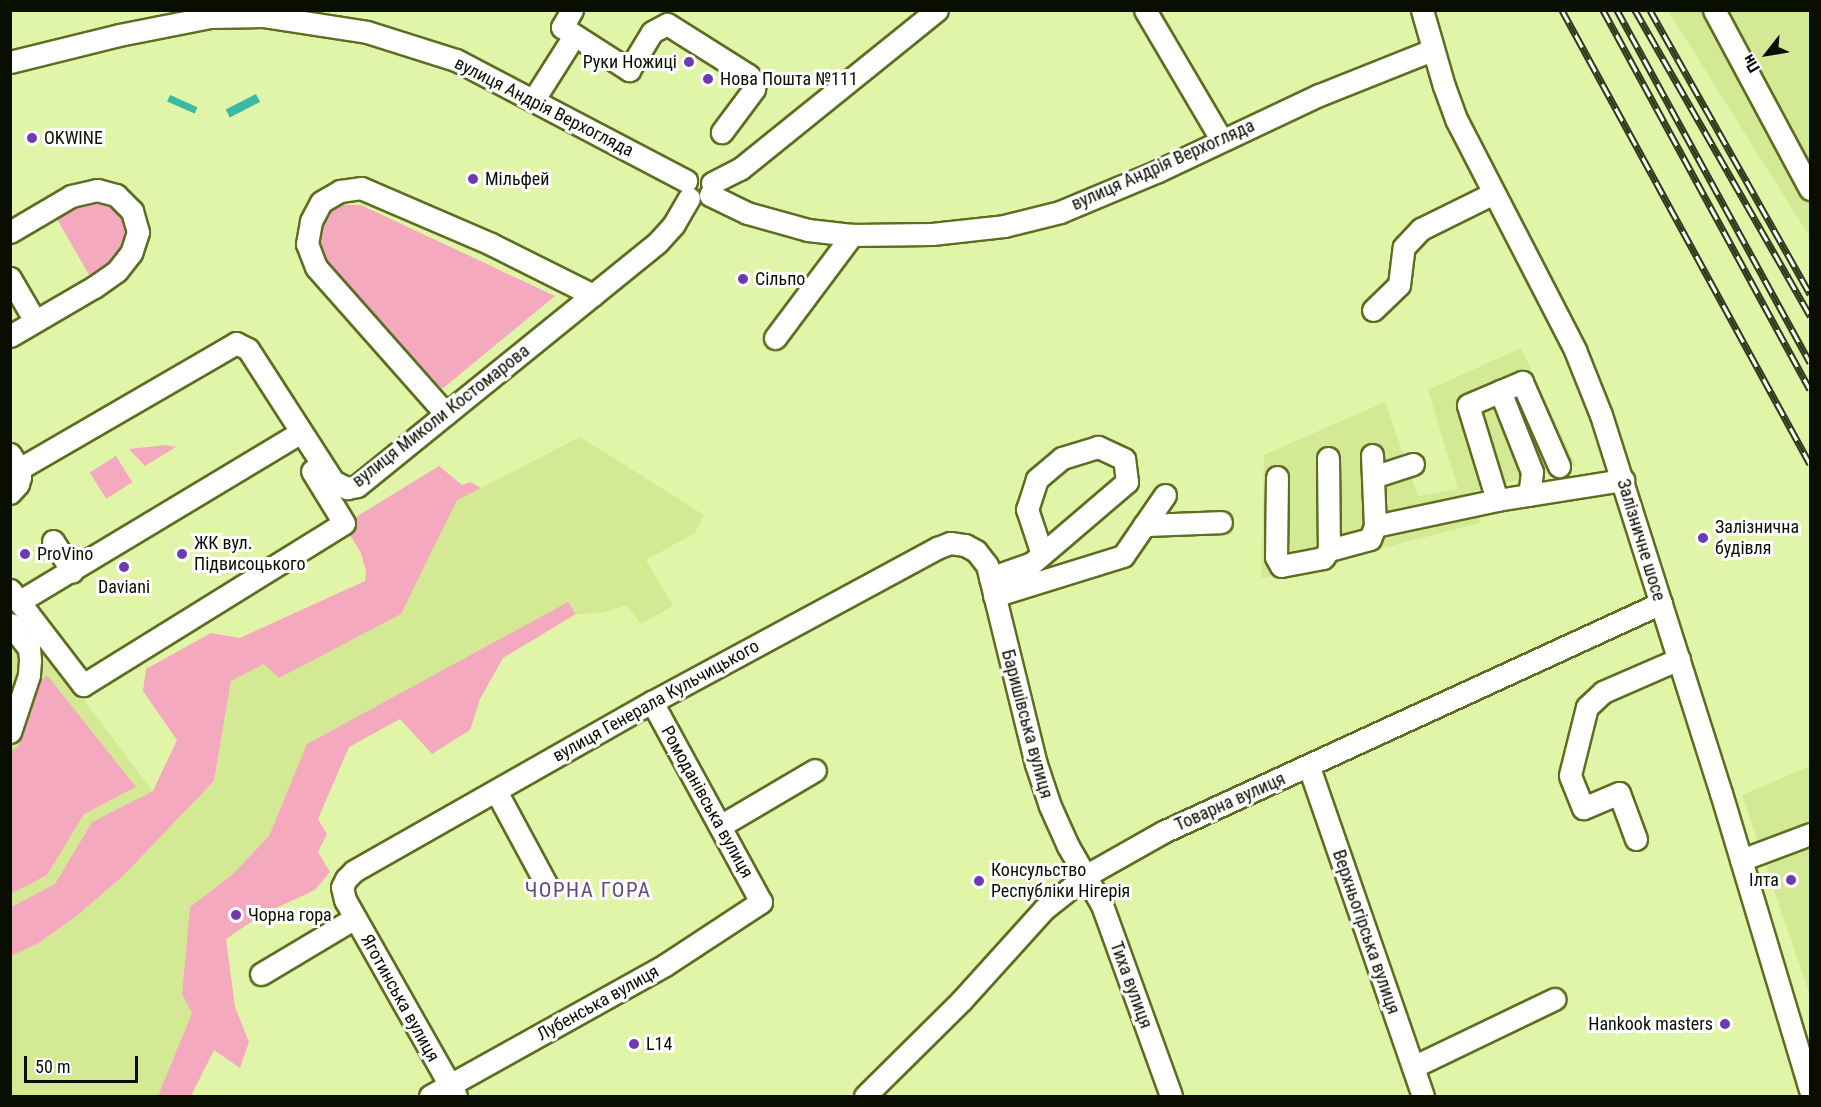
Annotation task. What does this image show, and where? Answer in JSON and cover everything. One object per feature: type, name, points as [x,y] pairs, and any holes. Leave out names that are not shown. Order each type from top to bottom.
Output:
[{"type":"street","points":[[572,10],[562,27],[628,70],[652,32],[667,24],[748,75],[754,82],[754,89],[722,132]]},
{"type":"street","points":[[699,189],[740,169],[937,10]]},
{"type":"street","points":[[1145,10],[1221,139]]},
{"type":"street","name":"Залізничне шосе","points":[[1422,10],[1432,51],[1457,121],[1575,350],[1623,480],[1810,1090]]},
{"type":"street","points":[[1714,10],[1810,189]]},
{"type":"street","name":"вулиця Андрія Верхогляда","points":[[10,62],[209,13],[264,16],[367,32],[456,60],[747,213],[808,230],[852,235],[932,234],[1004,226],[1060,212],[1158,171],[1221,139],[1320,95],[1432,51]]},
{"type":"street","points":[[534,99],[574,36]]},
{"type":"street","points":[[446,414],[316,267],[307,244],[311,221],[321,202],[340,191],[361,188],[491,244],[593,295]]},
{"type":"street","name":"вулиця Миколи Костомарова","points":[[10,493],[18,484],[15,461],[236,343],[248,349],[296,435],[333,481],[348,488],[357,486],[658,242],[699,189]]},
{"type":"street","points":[[10,232],[71,196],[96,190],[116,195],[132,211],[138,232],[131,253],[117,271],[10,336]]},
{"type":"street","points":[[1373,310],[1399,285],[1404,247],[1422,229],[1494,193]]},
{"type":"street","points":[[775,338],[852,235]]},
{"type":"street","points":[[10,278],[35,321]]},
{"type":"street","points":[[1497,500],[1468,405],[1522,382],[1559,466]]},
{"type":"street","points":[[1500,392],[1532,472],[1529,495]]},
{"type":"street","points":[[296,435],[344,523],[83,685],[15,595],[72,571],[296,435]]},
{"type":"street","points":[[990,580],[1032,563],[1127,482],[1124,459],[1098,447],[1062,458],[1037,479],[1027,509],[1042,554]]},
{"type":"street","points":[[1277,477],[1276,557],[1281,566],[1323,558],[1329,550],[1370,538],[1375,526],[1372,455]]},
{"type":"street","points":[[1328,458],[1329,550]]},
{"type":"street","points":[[1373,477],[1413,464]]},
{"type":"street","points":[[1375,526],[1497,500],[1623,480]]},
{"type":"street","points":[[990,580],[1124,556],[1165,495]]},
{"type":"street","points":[[1144,525],[1221,522]]},
{"type":"street","points":[[53,541],[72,571]]},
{"type":"street","name":"вулиця Генерала Кульчицького","points":[[350,909],[342,887],[354,872],[652,702],[937,548],[950,543],[965,545],[976,551],[990,580]]},
{"type":"street","name":"Баришівська вулиця","points":[[990,580],[1039,774],[1068,846],[1087,875]]},
{"type":"street","name":"Товарна вулиця","points":[[870,1095],[961,1001],[1044,909],[1087,875],[1163,832],[1309,767],[1661,603]]},
{"type":"street","points":[[10,624],[29,648],[30,660],[29,675],[10,732]]},
{"type":"street","points":[[1636,839],[1619,794],[1583,808],[1570,775],[1587,707],[1603,692],[1678,659]]},
{"type":"street","name":"Ромоданівська вулиця","points":[[652,702],[761,902]]},
{"type":"street","name":"Верхньогірська вулиця","points":[[1309,767],[1423,1096]]},
{"type":"street","points":[[720,826],[815,770]]},
{"type":"street","points":[[496,791],[546,884]]},
{"type":"street","points":[[1741,860],[1810,834]]},
{"type":"street","name":"Тиха вулиця","points":[[1087,875],[1102,905],[1171,1096]]},
{"type":"street","name":"Лубенська вулиця","points":[[430,1096],[452,1091],[665,965],[761,902]]},
{"type":"street","points":[[261,974],[350,909]]},
{"type":"street","name":"Яготинська вулиця","points":[[350,909],[452,1091]]},
{"type":"street","points":[[1413,1067],[1554,999]]},
{"type":"shaded area","points":[[1668,11],[1810,11],[1810,237],[1687,41]]},
{"type":"shaded area","points":[[73,200],[112,200],[126,215],[132,232],[126,251],[93,282],[53,212]]},
{"type":"shaded area","points":[[334,205],[361,205],[555,296],[442,389],[326,262],[318,238]]},
{"type":"shaded area","points":[[1521,348],[1576,466],[1474,491],[1480,523],[1261,579],[1264,455],[1385,402],[1418,496],[1458,489],[1428,390]]},
{"type":"shaded area","points":[[580,437],[704,515],[695,533],[646,560],[673,606],[641,624],[626,605],[603,613],[576,614],[567,603],[307,744],[269,836],[232,875],[190,907],[182,994],[192,1013],[158,1096],[11,1096],[11,956],[39,943],[79,914],[122,877],[214,781],[231,681],[264,664],[400,614],[457,500]]},
{"type":"shaded area","points":[[166,445],[176,447],[145,466],[129,449]]},
{"type":"shaded area","points":[[116,456],[132,482],[106,499],[90,472]]},
{"type":"shaded area","points":[[439,466],[462,485],[470,482],[481,488],[457,500],[401,614],[279,678],[264,664],[231,681],[214,781],[122,877],[79,914],[39,943],[11,956],[11,907],[55,884],[92,822],[153,791],[177,740],[143,691],[146,669],[211,633],[240,638],[365,581],[366,571],[361,553],[348,532],[348,522]]},
{"type":"shaded area","points":[[568,602],[576,614],[503,658],[480,699],[470,730],[432,754],[400,719],[349,747],[318,819],[327,834],[318,852],[330,872],[315,890],[261,915],[226,939],[235,1007],[249,1042],[240,1068],[214,1050],[191,1096],[158,1096],[192,1013],[182,994],[190,907],[232,875],[269,836],[307,744]]},
{"type":"shaded area","points":[[10,603],[153,791],[92,822],[55,884],[11,907]]},
{"type":"shaded area","points":[[47,675],[136,787],[84,814],[47,875],[11,894],[11,751],[18,747],[38,683]]},
{"type":"shaded area","name":"Ілта","points":[[1810,766],[1810,996],[1742,795]]},
{"type":"water","points":[[256,94],[260,102],[230,117],[226,109]]},
{"type":"water","points":[[170,95],[197,107],[195,114],[167,101]]},
{"type":"railway","points":[[1562,10],[1810,464]]},
{"type":"railway","points":[[1603,10],[1810,389]]},
{"type":"railway","points":[[1617,10],[1810,363]]},
{"type":"railway","points":[[1635,10],[1810,316]]},
{"type":"railway","points":[[1650,10],[1810,294]]},
{"type":"place","name":"Руки Ножиці","points":[[689,62]]},
{"type":"place","name":"Нова Пошта №111","points":[[708,79]]},
{"type":"place","name":"OKWINE","points":[[32,138]]},
{"type":"place","name":"Мільфей","points":[[473,179]]},
{"type":"place","name":"Сільпо","points":[[743,279]]},
{"type":"place","name":"Залізнична будівля","points":[[1703,538]]},
{"type":"place","name":"ProVino","points":[[25,554]]},
{"type":"place","name":"ЖК вул. Підвисоцького","points":[[182,554]]},
{"type":"place","name":"Daviani","points":[[124,567]]},
{"type":"place","name":"Ілта","points":[[1791,880]]},
{"type":"place","name":"Консульство Республіки Нігерія","points":[[979,881]]},
{"type":"place","name":"Чорна гора","points":[[236,915]]},
{"type":"place","name":"Hankook masters","points":[[1725,1024]]},
{"type":"place","name":"L14","points":[[634,1044]]},
{"type":"district","name":"ЧОРНА ГОРА","points":[[588,890]]}]
